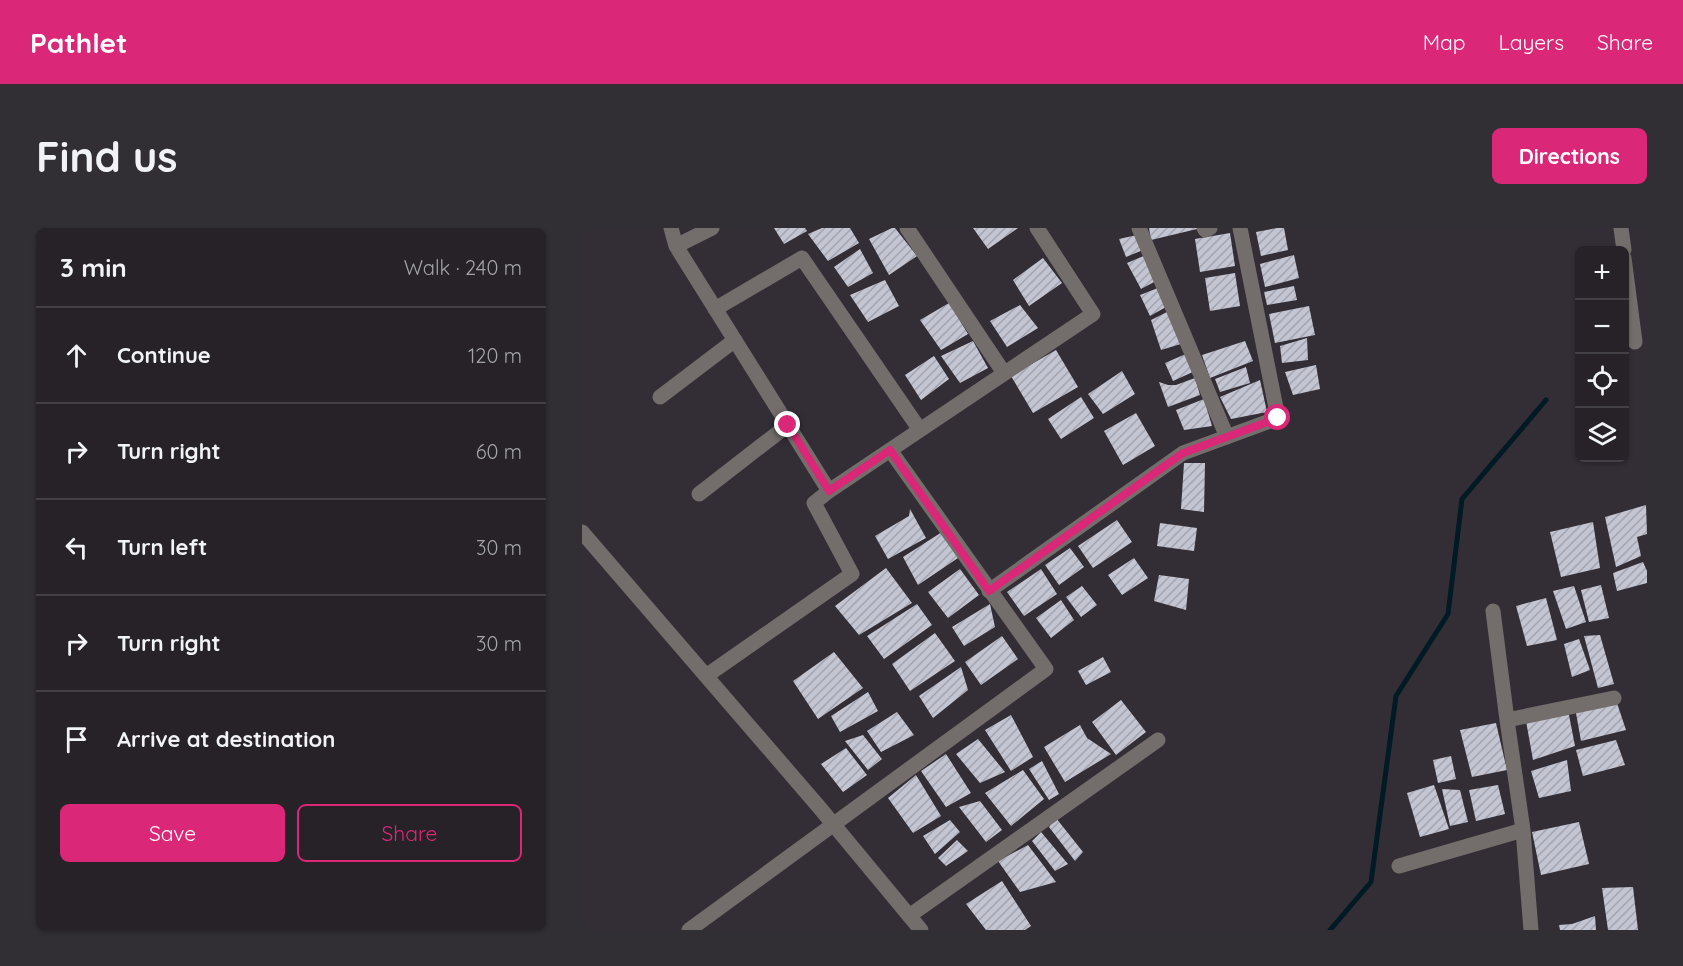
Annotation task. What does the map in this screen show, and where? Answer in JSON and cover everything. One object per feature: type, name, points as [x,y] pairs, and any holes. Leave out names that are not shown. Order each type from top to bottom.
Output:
[{"type":"street","points":[[671,228],[676,246],[829,491]]},
{"type":"street","points":[[676,246],[712,228]]},
{"type":"street","points":[[907,228],[1004,373]]},
{"type":"street","points":[[706,676],[852,574],[814,503],[1093,314],[1036,228]]},
{"type":"street","points":[[1139,228],[1227,437]]},
{"type":"street","points":[[1204,228],[1204,230],[1210,228]]},
{"type":"street","points":[[989,591],[1183,453],[1278,418],[1240,228]]},
{"type":"street","points":[[1621,228],[1623,246]]},
{"type":"street","points":[[715,309],[802,258],[920,430]]},
{"type":"street","points":[[1629,296],[1635,342]]},
{"type":"street","points":[[660,397],[735,340]]},
{"type":"street","points":[[699,494],[788,425]]},
{"type":"street","points":[[689,930],[1046,669],[890,450]]},
{"type":"street","points":[[582,531],[921,930]]},
{"type":"street","points":[[1492,611],[1523,830],[1531,930]]},
{"type":"street","points":[[1507,720],[1614,698]]},
{"type":"street","points":[[909,916],[1158,740]]},
{"type":"street","points":[[1399,866],[1523,830]]},
{"type":"building","points":[[774,228],[805,228],[807,231],[784,244]]},
{"type":"building","points":[[822,228],[850,228],[859,243],[828,261],[808,234]]},
{"type":"building","points":[[895,228],[917,256],[889,275],[869,239]]},
{"type":"building","points":[[973,228],[1018,228],[988,249]]},
{"type":"building","points":[[1149,228],[1197,228],[1197,229],[1151,240]]},
{"type":"building","points":[[1284,228],[1288,250],[1261,256],[1256,232]]},
{"type":"building","points":[[1230,233],[1235,266],[1200,272],[1195,239]]},
{"type":"building","points":[[1137,235],[1143,250],[1126,257],[1119,239]]},
{"type":"building","points":[[860,249],[873,273],[848,287],[834,267]]},
{"type":"building","points":[[1146,255],[1156,281],[1141,289],[1127,263]]},
{"type":"building","points":[[1294,255],[1299,278],[1265,287],[1260,264]]},
{"type":"building","points":[[1043,258],[1062,283],[1029,306],[1013,280]]},
{"type":"building","points":[[1235,273],[1240,306],[1210,311],[1205,278]]},
{"type":"building","points":[[885,280],[899,306],[868,322],[850,295]]},
{"type":"building","points":[[1294,286],[1297,300],[1267,305],[1264,292]]},
{"type":"building","points":[[1158,288],[1166,307],[1150,316],[1140,295]]},
{"type":"building","points":[[949,303],[968,334],[941,350],[920,320]]},
{"type":"building","points":[[1020,305],[1038,328],[1007,347],[990,321]]},
{"type":"building","points":[[1309,306],[1315,335],[1275,343],[1269,314]]},
{"type":"building","points":[[1171,310],[1184,343],[1161,350],[1151,320]]},
{"type":"building","points":[[1307,338],[1308,360],[1282,363],[1280,346]]},
{"type":"building","points":[[973,341],[988,368],[960,383],[941,356]]},
{"type":"building","points":[[1245,341],[1253,361],[1210,378],[1202,355]]},
{"type":"building","points":[[1056,350],[1078,387],[1033,413],[1011,376]]},
{"type":"building","points":[[1188,353],[1195,371],[1173,381],[1165,363]]},
{"type":"building","points":[[934,356],[949,379],[921,400],[905,375]]},
{"type":"building","points":[[1316,365],[1320,389],[1293,395],[1285,372]]},
{"type":"building","points":[[1246,367],[1250,383],[1220,392],[1215,379]]},
{"type":"building","points":[[1122,371],[1135,394],[1103,414],[1088,394]]},
{"type":"building","points":[[1195,378],[1200,395],[1168,407],[1159,382],[1176,385]]},
{"type":"building","points":[[1260,380],[1267,412],[1231,419],[1220,397]]},
{"type":"building","points":[[1081,397],[1094,418],[1061,439],[1048,419]]},
{"type":"building","points":[[1204,399],[1212,426],[1184,430],[1176,410]]},
{"type":"building","points":[[1136,413],[1155,446],[1123,465],[1104,431]]},
{"type":"building","points":[[1184,463],[1205,463],[1204,512],[1181,509]]},
{"type":"building","points":[[1646,505],[1647,534],[1637,537],[1641,556],[1616,567],[1605,517]]},
{"type":"building","points":[[910,509],[926,538],[888,559],[875,536],[909,516]]},
{"type":"building","points":[[1117,520],[1132,542],[1093,568],[1078,546]]},
{"type":"building","points":[[1593,522],[1600,568],[1561,577],[1550,532]]},
{"type":"building","points":[[1160,523],[1197,528],[1194,551],[1157,546]]},
{"type":"building","points":[[942,532],[958,558],[918,585],[903,557]]},
{"type":"building","points":[[1070,548],[1084,567],[1059,585],[1045,565]]},
{"type":"building","points":[[1134,558],[1148,578],[1122,595],[1108,575]]},
{"type":"building","points":[[1643,562],[1647,571],[1647,583],[1617,591],[1613,573]]},
{"type":"building","points":[[886,568],[912,603],[859,635],[835,606]]},
{"type":"building","points":[[960,569],[979,595],[948,618],[928,592]]},
{"type":"building","points":[[1041,569],[1057,594],[1024,616],[1007,592]]},
{"type":"building","points":[[1159,575],[1189,579],[1186,610],[1154,601]]},
{"type":"building","points":[[1601,585],[1609,618],[1589,622],[1581,590]]},
{"type":"building","points":[[1082,586],[1097,605],[1081,617],[1066,597]]},
{"type":"building","points":[[1574,586],[1586,622],[1566,629],[1553,591]]},
{"type":"building","points":[[1546,598],[1557,640],[1527,646],[1516,606]]},
{"type":"building","points":[[1061,600],[1074,620],[1051,638],[1036,618]]},
{"type":"building","points":[[917,604],[932,625],[884,659],[867,636]]},
{"type":"building","points":[[990,604],[995,627],[964,646],[952,627]]},
{"type":"building","points":[[935,633],[955,661],[910,691],[892,664]]},
{"type":"building","points":[[1600,635],[1614,684],[1598,688],[1584,636]]},
{"type":"building","points":[[1002,636],[1018,659],[981,685],[965,662]]},
{"type":"building","points":[[1579,639],[1590,670],[1572,677],[1564,644]]},
{"type":"building","points":[[834,652],[863,688],[818,719],[793,681]]},
{"type":"building","points":[[1103,657],[1111,672],[1086,685],[1078,671]]},
{"type":"building","points":[[961,667],[968,690],[933,718],[919,696]]},
{"type":"building","points":[[868,692],[878,711],[840,732],[831,716]]},
{"type":"building","points":[[1121,700],[1146,732],[1116,755],[1092,722]]},
{"type":"building","points":[[1617,703],[1626,730],[1581,741],[1576,713]]},
{"type":"building","points":[[1568,710],[1575,746],[1533,760],[1526,721]]},
{"type":"building","points":[[897,712],[914,735],[881,752],[867,731]]},
{"type":"building","points":[[1011,715],[1033,757],[1011,771],[985,730]]},
{"type":"building","points":[[1496,723],[1507,770],[1472,777],[1460,730]]},
{"type":"building","points":[[1080,725],[1087,738],[1111,754],[1065,782],[1044,747]]},
{"type":"building","points":[[863,735],[882,759],[868,770],[845,741]]},
{"type":"building","points":[[978,739],[1005,772],[980,783],[956,754]]},
{"type":"building","points":[[1616,740],[1625,765],[1583,776],[1576,750]]},
{"type":"building","points":[[846,748],[867,775],[843,792],[821,764]]},
{"type":"building","points":[[946,754],[971,793],[946,807],[921,771]]},
{"type":"building","points":[[1451,756],[1456,779],[1438,783],[1433,760]]},
{"type":"building","points":[[1567,760],[1571,791],[1539,798],[1531,771]]},
{"type":"building","points":[[1042,761],[1059,794],[1049,800],[1029,769]]},
{"type":"building","points":[[1023,770],[1044,799],[1011,826],[985,793]]},
{"type":"building","points":[[916,775],[941,816],[913,833],[888,798]]},
{"type":"building","points":[[1434,785],[1449,829],[1420,837],[1407,793]]},
{"type":"building","points":[[1498,785],[1505,814],[1476,821],[1469,790]]},
{"type":"building","points":[[1442,789],[1460,790],[1468,822],[1450,826]]},
{"type":"building","points":[[980,801],[1002,830],[986,842],[959,807]]},
{"type":"building","points":[[1056,818],[1083,852],[1075,861],[1049,827]]},
{"type":"building","points":[[950,820],[960,832],[935,854],[923,836]]},
{"type":"building","points":[[1579,822],[1589,864],[1541,875],[1532,832]]},
{"type":"building","points":[[1041,832],[1068,864],[1055,871],[1032,841]]},
{"type":"building","points":[[957,840],[968,851],[946,866],[938,858]]},
{"type":"building","points":[[1028,845],[1056,882],[1020,892],[998,861]]},
{"type":"building","points":[[1002,881],[1031,926],[1025,930],[986,930],[966,904]]},
{"type":"building","points":[[1633,887],[1638,930],[1608,930],[1602,888]]},
{"type":"building","points":[[1595,916],[1596,930],[1560,930],[1559,925],[1572,924]]},
{"type":"waterway","points":[[1330,930],[1371,882],[1396,696],[1448,614],[1462,499],[1546,400]]},
{"type":"route","points":[[788,425],[829,491],[890,450],[989,591],[1183,453],[1278,418]]}]
